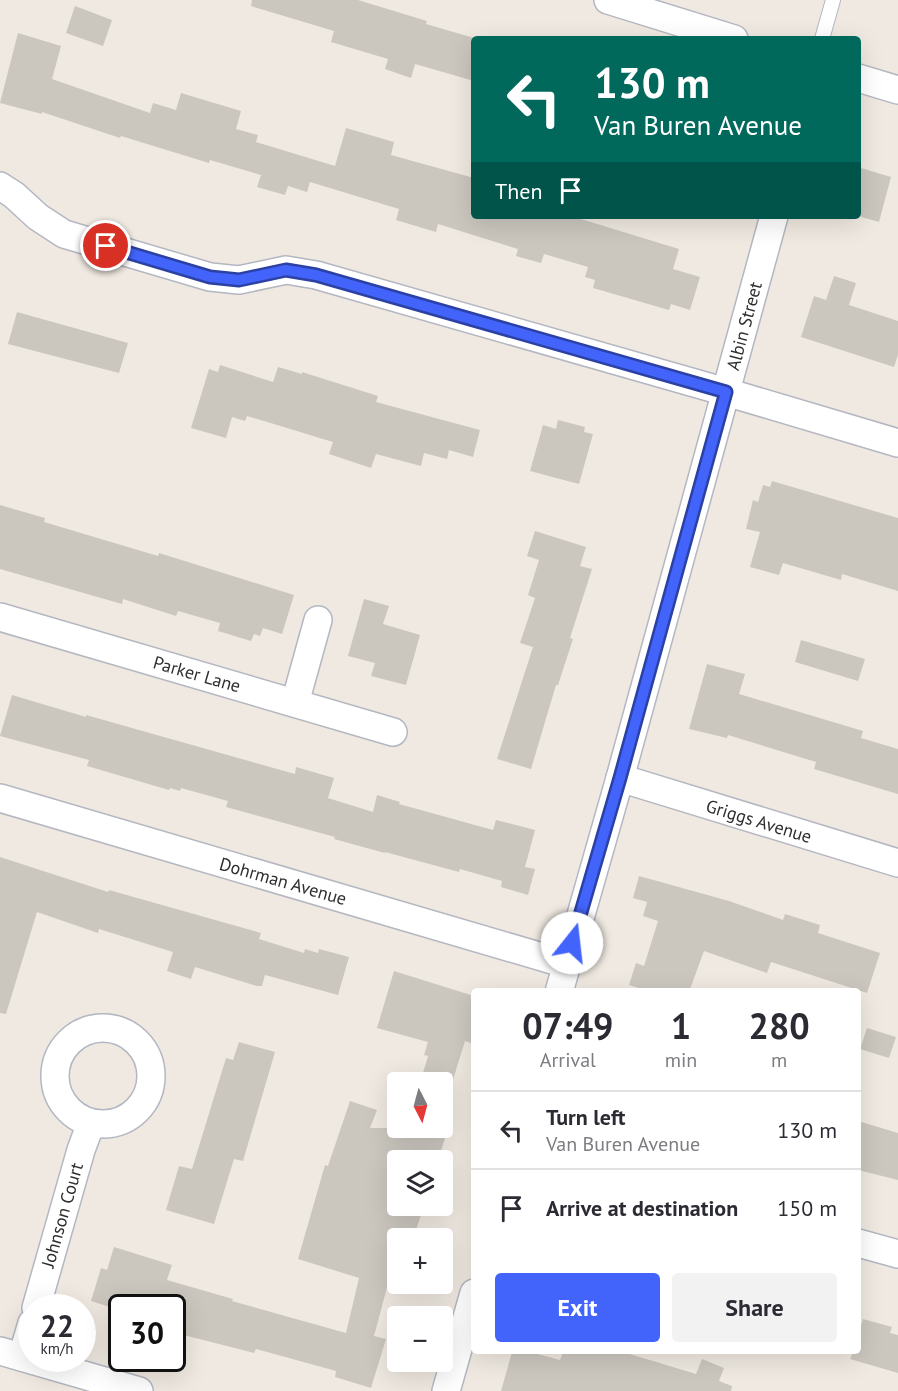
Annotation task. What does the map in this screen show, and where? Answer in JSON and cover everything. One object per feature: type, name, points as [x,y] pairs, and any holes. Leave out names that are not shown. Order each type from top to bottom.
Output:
[{"type":"street","points":[[608,0],[724,36]]},
{"type":"street","points":[[861,79],[898,90]]},
{"type":"street","points":[[0,186],[14,195],[38,217],[64,234],[210,277],[239,280],[286,270],[316,275],[898,443]]},
{"type":"street","name":"Albin Street","points":[[560,988],[773,219]]},
{"type":"street","name":"Parker Lane","points":[[0,617],[393,732]]},
{"type":"street","points":[[295,703],[318,620]]},
{"type":"street","name":"Griggs Avenue","points":[[620,778],[898,863]]},
{"type":"street","name":"Dohrman Avenue","points":[[0,798],[566,964]]},
{"type":"street","name":"Johnson Court","points":[[40,1294],[91,1122]]},
{"type":"street","points":[[861,1244],[898,1254]]},
{"type":"street","points":[[446,1391],[471,1304]]},
{"type":"street","points":[[11,1354],[139,1391]]},
{"type":"lane","points":[[823,36],[833,0]]},
{"type":"building","points":[[252,0],[358,0],[427,21],[426,24],[471,37],[471,80],[415,64],[411,78],[385,69],[388,59],[331,42],[334,31],[251,6]]},
{"type":"building","points":[[75,6],[112,20],[103,46],[66,33]]},
{"type":"building","points":[[18,33],[61,46],[52,79],[150,113],[153,103],[176,110],[181,93],[241,111],[236,129],[258,135],[256,142],[335,166],[346,128],[394,142],[391,155],[471,177],[471,219],[581,219],[679,249],[673,269],[700,277],[690,310],[671,304],[669,310],[593,288],[595,280],[585,277],[588,267],[544,254],[541,263],[516,256],[518,249],[438,224],[436,232],[396,220],[399,209],[310,182],[307,192],[288,186],[285,195],[257,187],[261,175],[210,160],[209,163],[121,136],[120,138],[42,112],[42,114],[0,103]]},
{"type":"building","points":[[861,168],[891,177],[879,222],[861,217]]},
{"type":"building","points":[[834,276],[856,283],[849,305],[898,321],[898,355],[894,367],[801,337],[814,296],[826,300]]},
{"type":"building","points":[[17,312],[128,343],[119,373],[8,344]]},
{"type":"building","points":[[220,365],[273,382],[278,367],[302,374],[302,372],[378,396],[376,402],[480,430],[473,457],[449,450],[447,459],[424,453],[421,466],[376,454],[371,468],[329,454],[333,442],[247,416],[245,421],[232,417],[226,438],[191,428],[209,369],[218,372]]},
{"type":"building","points":[[558,420],[585,427],[584,432],[593,434],[579,484],[530,471],[543,425],[556,429]]},
{"type":"building","points":[[772,481],[898,518],[898,591],[842,574],[841,580],[783,563],[779,575],[750,567],[760,532],[746,529],[753,500],[758,502],[763,485],[770,487]]},
{"type":"building","points":[[0,505],[45,518],[44,522],[158,556],[159,553],[294,595],[282,634],[263,628],[260,636],[254,634],[251,641],[218,631],[220,623],[178,611],[176,616],[123,599],[122,604],[0,569]]},
{"type":"building","points":[[535,531],[586,547],[580,566],[592,569],[570,638],[573,639],[558,685],[556,685],[531,769],[497,759],[533,647],[520,643],[535,598],[528,595],[539,560],[527,556]]},
{"type":"building","points":[[364,599],[389,606],[383,624],[420,635],[406,685],[371,676],[375,663],[348,656]]},
{"type":"building","points":[[801,640],[865,659],[858,681],[795,662]]},
{"type":"building","points":[[707,664],[745,674],[739,694],[863,731],[861,738],[898,749],[898,794],[814,769],[816,762],[728,735],[727,738],[689,729]]},
{"type":"building","points":[[12,695],[295,774],[296,767],[334,778],[328,798],[373,812],[377,795],[400,802],[399,804],[493,830],[496,820],[535,830],[525,867],[535,869],[528,895],[501,887],[502,881],[334,839],[335,837],[226,807],[228,801],[181,788],[180,791],[170,788],[169,790],[87,766],[89,760],[0,736]]},
{"type":"building","points":[[0,857],[108,892],[109,890],[261,933],[259,939],[304,953],[305,949],[318,953],[319,949],[349,957],[338,995],[265,975],[262,986],[257,986],[195,967],[191,979],[167,971],[173,952],[99,929],[98,933],[37,912],[6,1014],[0,1013]]},
{"type":"building","points":[[639,876],[729,901],[783,920],[785,914],[820,925],[818,933],[880,953],[867,993],[861,991],[861,988],[852,988],[771,962],[767,973],[704,951],[690,988],[639,988],[629,985],[636,963],[644,966],[658,921],[643,916],[647,902],[633,898]]},
{"type":"building","points":[[394,971],[471,995],[471,1043],[465,1041],[453,1080],[453,1072],[423,1072],[428,1056],[424,1055],[428,1042],[377,1028]]},
{"type":"building","points":[[867,1028],[896,1037],[889,1058],[861,1049]]},
{"type":"building","points":[[239,1042],[275,1052],[243,1161],[234,1159],[214,1224],[166,1210],[179,1166],[192,1169],[226,1058],[233,1060]]},
{"type":"building","points":[[350,1101],[377,1110],[370,1128],[387,1128],[387,1138],[445,1138],[441,1150],[387,1150],[387,1216],[421,1216],[417,1228],[387,1228],[387,1288],[374,1336],[386,1339],[371,1388],[335,1377],[336,1371],[256,1349],[254,1353],[186,1336],[186,1294],[108,1294],[108,1306],[96,1303],[96,1294],[93,1294],[101,1268],[107,1270],[114,1247],[172,1265],[167,1280],[346,1333],[359,1278],[298,1259],[325,1165],[328,1166]]},
{"type":"building","points":[[861,1122],[898,1133],[898,1180],[861,1171]]},
{"type":"building","points":[[863,1319],[892,1327],[890,1333],[898,1335],[898,1373],[850,1359],[852,1354],[861,1354]]},
{"type":"building","points":[[511,1354],[538,1354],[560,1360],[562,1354],[630,1354],[696,1374],[702,1359],[724,1368],[719,1381],[732,1386],[731,1391],[501,1391]]},
{"type":"route","points":[[106,246],[210,277],[239,280],[286,270],[316,275],[726,392],[620,778],[572,943]]}]
